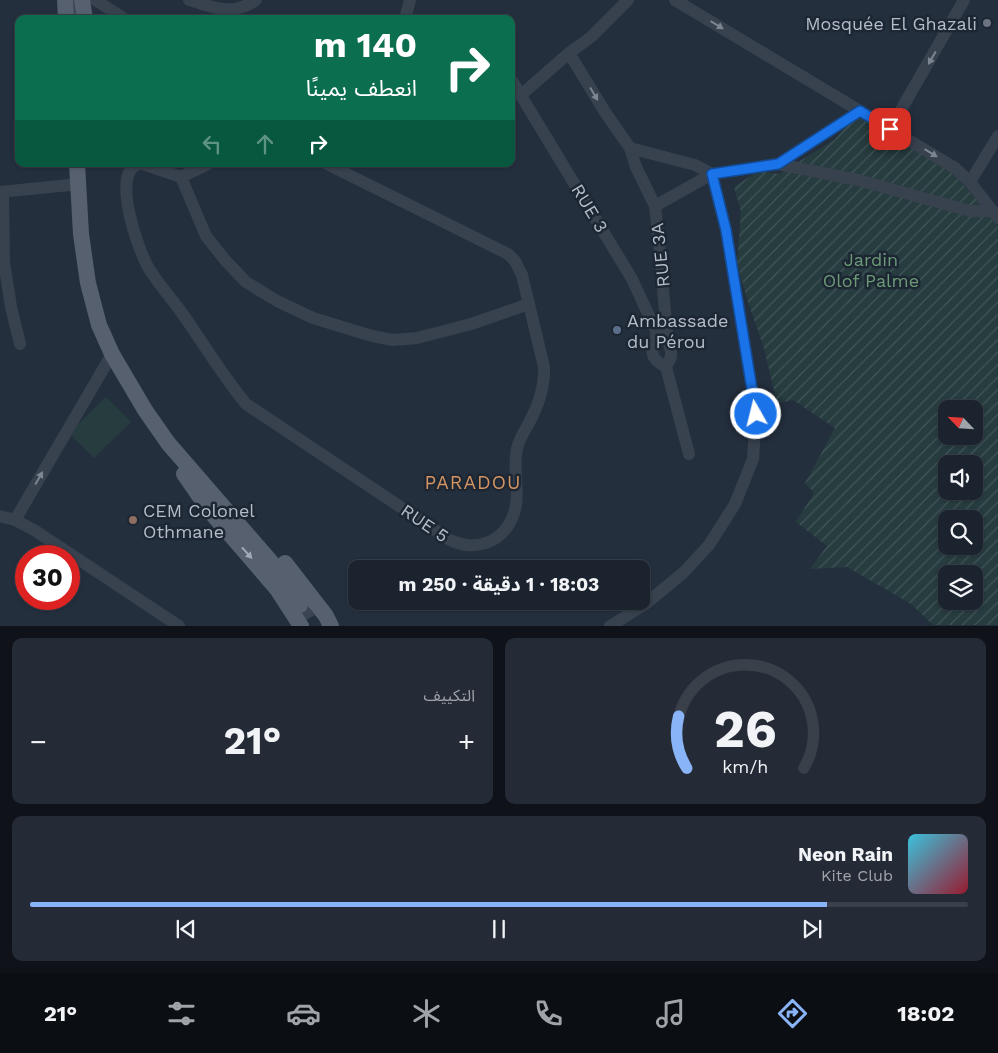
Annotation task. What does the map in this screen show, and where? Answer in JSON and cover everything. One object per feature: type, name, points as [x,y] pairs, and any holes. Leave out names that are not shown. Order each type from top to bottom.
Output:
[{"type":"main road","points":[[66,0],[66,15]]},
{"type":"main road","points":[[82,0],[84,15]]},
{"type":"main road","points":[[78,170],[81,234],[88,282],[99,325],[112,354],[145,410],[168,443],[278,570],[300,605]]},
{"type":"main road","points":[[168,443],[187,480],[199,497],[277,589],[301,626]]},
{"type":"main road","points":[[184,461],[195,468],[250,521],[280,556],[330,622]]},
{"type":"street","points":[[95,0],[119,15]]},
{"type":"street","points":[[188,0],[229,15],[256,0]]},
{"type":"street","points":[[406,15],[410,0]]},
{"type":"street","points":[[521,95],[569,52],[591,38],[628,0]]},
{"type":"street","points":[[675,0],[956,168],[970,182],[995,215]]},
{"type":"street","points":[[890,129],[964,0]]},
{"type":"street","name":"RUE 3A","points":[[569,52],[605,112],[630,148],[636,168],[655,206],[660,243],[662,334],[670,357],[666,367],[690,454]]},
{"type":"street","name":"RUE 3","points":[[515,85],[632,278],[662,334]]},
{"type":"street","points":[[778,164],[860,111]]},
{"type":"street","points":[[970,182],[996,145]]},
{"type":"street","points":[[610,626],[644,605],[683,573],[709,545],[734,504],[753,459],[756,414],[726,230],[712,174],[694,165],[630,148]]},
{"type":"street","points":[[655,206],[712,174],[778,164],[858,180],[970,211],[995,215]]},
{"type":"street","name":"RUE 5","points":[[132,167],[128,176],[130,223],[148,266],[246,404],[460,545],[480,546],[491,542],[508,526],[514,514],[517,449],[521,436],[541,397],[545,381],[544,367],[522,275],[515,261],[508,254],[333,167]]},
{"type":"street","points":[[151,167],[181,178],[206,236],[246,282],[277,301],[313,318],[394,340],[417,338],[471,324],[529,304]]},
{"type":"street","points":[[181,178],[202,167]]},
{"type":"street","points":[[20,344],[2,262],[1,192],[78,170]]},
{"type":"street","points":[[662,334],[652,350],[653,356],[659,364],[666,367]]},
{"type":"street","points":[[14,520],[112,354]]},
{"type":"street","points":[[0,516],[14,520],[34,530],[179,626]]},
{"type":"green space","name":"Jardin Olof Palme","points":[[856,116],[945,164],[996,221],[998,226],[998,625],[933,625],[911,604],[847,567],[810,569],[827,546],[796,522],[814,493],[805,483],[835,428],[793,400],[777,403],[764,349],[737,263],[741,212],[734,187],[758,171],[779,174],[834,140]]},
{"type":"green space","points":[[106,397],[131,422],[94,458],[69,433]]},
{"type":"tunnel","points":[[72,0],[74,15]]},
{"type":"tunnel","points":[[300,605],[311,626]]},
{"type":"place","name":"Mosquée El Ghazali","points":[[987,23]]},
{"type":"place","name":"Ambassade du Pérou","points":[[617,330]]},
{"type":"place","name":"CEM Colonel Othmane","points":[[133,520]]},
{"type":"district","name":"PARADOU","points":[[473,482]]},
{"type":"route","points":[[756,414],[726,230],[712,174],[778,164],[860,111],[890,129]]}]
